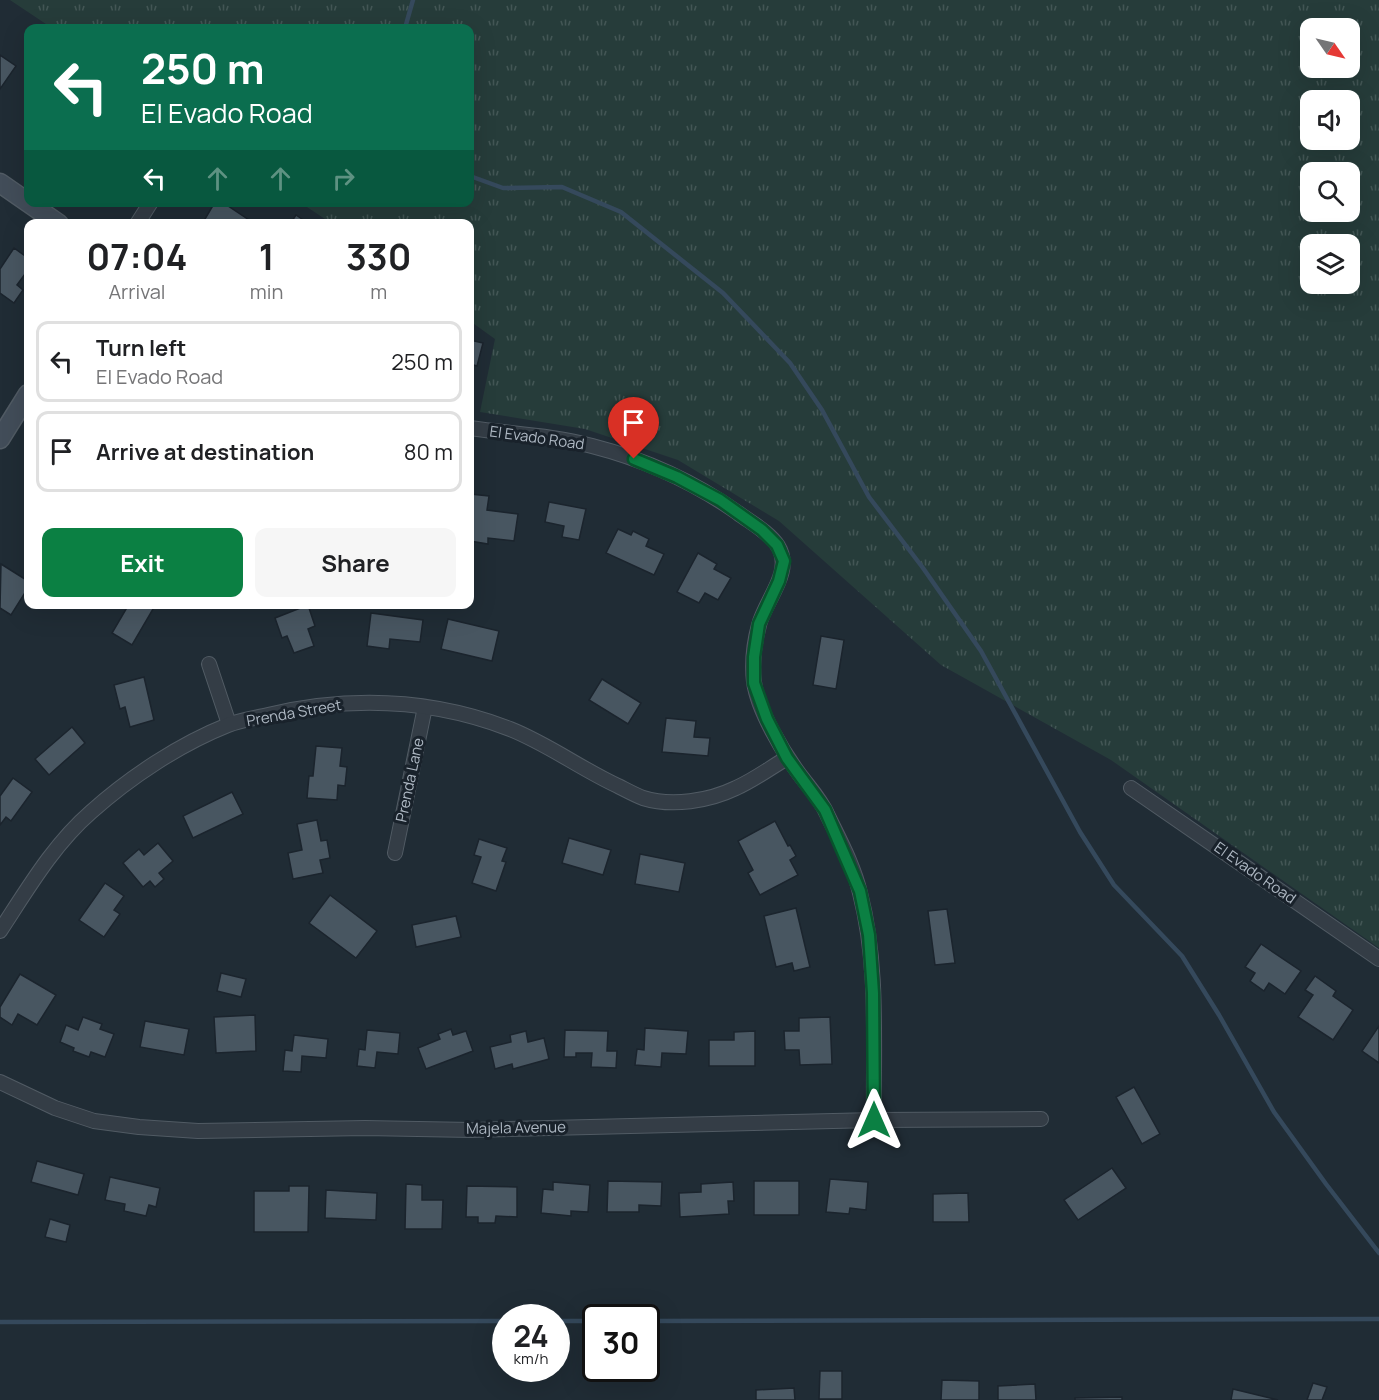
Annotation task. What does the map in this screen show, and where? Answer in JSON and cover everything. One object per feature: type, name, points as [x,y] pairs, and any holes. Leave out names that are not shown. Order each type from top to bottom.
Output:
[{"type":"street","points":[[0,183],[24,200]]},
{"type":"street","points":[[35,207],[52,219]]},
{"type":"street","points":[[0,439],[24,400]]},
{"type":"street","name":"El Evado Road","points":[[474,429],[590,445],[634,459],[677,477],[720,500],[762,530],[777,545],[784,561],[779,581],[759,624],[754,657],[754,683],[767,719],[787,758]]},
{"type":"street","points":[[209,664],[229,724]]},
{"type":"street","name":"Prenda Street","points":[[0,931],[41,868],[89,813],[138,774],[229,724],[286,711],[334,703],[378,703],[425,707],[465,716],[509,729],[643,798],[675,803],[706,799],[736,789],[787,758]]},
{"type":"street","name":"Prenda Lane","points":[[395,853],[425,707]]},
{"type":"street","points":[[787,758],[825,810],[860,891],[869,935],[873,993],[874,1120]]},
{"type":"street","name":"El Evado Road","points":[[1131,788],[1379,959]]},
{"type":"street","name":"Majela Avenue","points":[[0,1082],[55,1108],[94,1120],[139,1127],[198,1131],[365,1128],[471,1130],[874,1120],[1041,1119]]},
{"type":"green space","points":[[10,0],[1379,0],[1379,948],[1111,760],[941,665],[779,521],[678,460],[585,429],[480,412],[495,339],[474,324],[474,219],[325,219],[307,207],[474,207],[474,24],[46,24]]},
{"type":"building","points":[[0,55],[16,66],[0,89]]},
{"type":"building","points":[[212,207],[230,207],[248,219],[205,219]]},
{"type":"building","points":[[14,248],[24,255],[24,275],[17,285],[23,290],[14,303],[0,293],[0,269]]},
{"type":"building","points":[[474,341],[483,343],[477,366],[474,365]]},
{"type":"building","points":[[474,494],[489,496],[487,510],[518,514],[514,541],[488,538],[488,544],[474,542]]},
{"type":"building","points":[[549,502],[586,509],[579,540],[562,537],[564,526],[545,522]]},
{"type":"building","points":[[618,529],[631,535],[633,531],[649,539],[646,546],[664,554],[654,575],[606,553]]},
{"type":"building","points":[[698,553],[717,564],[714,569],[731,578],[718,600],[705,593],[699,603],[677,592]]},
{"type":"building","points":[[1,564],[24,578],[24,594],[11,615],[0,608]]},
{"type":"building","points":[[126,609],[153,609],[132,645],[112,633]]},
{"type":"building","points":[[298,609],[309,609],[315,626],[308,629],[314,646],[294,653],[287,636],[282,638],[275,618]]},
{"type":"building","points":[[371,613],[423,620],[420,642],[390,639],[389,649],[367,646]]},
{"type":"building","points":[[448,619],[499,631],[492,661],[441,649]]},
{"type":"building","points":[[821,636],[844,640],[836,689],[813,685]]},
{"type":"building","points":[[144,677],[154,720],[130,727],[125,707],[120,709],[114,685]]},
{"type":"building","points":[[602,679],[641,703],[628,724],[589,700]]},
{"type":"building","points":[[666,718],[696,721],[694,737],[710,738],[708,756],[662,752]]},
{"type":"building","points":[[72,727],[85,743],[49,775],[35,759]]},
{"type":"building","points":[[316,746],[342,748],[340,766],[347,767],[345,786],[338,785],[337,800],[307,798],[309,776],[313,776]]},
{"type":"building","points":[[13,778],[32,792],[11,821],[6,817],[0,825],[0,796]]},
{"type":"building","points":[[232,792],[243,814],[193,838],[183,816]]},
{"type":"building","points":[[317,820],[321,841],[327,840],[330,858],[320,860],[323,873],[293,879],[288,853],[302,850],[297,824]]},
{"type":"building","points":[[775,821],[796,856],[790,860],[798,875],[760,895],[748,873],[753,870],[738,841]]},
{"type":"building","points":[[569,838],[611,850],[603,875],[562,863]]},
{"type":"building","points":[[479,839],[507,848],[502,861],[506,862],[496,891],[472,883],[481,857],[474,855]]},
{"type":"building","points":[[158,843],[173,861],[159,873],[164,879],[155,887],[150,881],[143,887],[123,863],[139,849],[144,855]]},
{"type":"building","points":[[640,854],[685,863],[679,892],[635,884]]},
{"type":"building","points":[[105,883],[124,896],[114,910],[120,914],[104,937],[79,920]]},
{"type":"building","points":[[330,895],[377,931],[356,958],[309,923]]},
{"type":"building","points":[[796,908],[810,967],[794,971],[792,963],[776,967],[764,916]]},
{"type":"building","points":[[947,909],[955,963],[935,965],[928,911]]},
{"type":"building","points":[[456,916],[461,937],[416,947],[412,925]]},
{"type":"building","points":[[1261,944],[1301,971],[1285,994],[1269,983],[1264,991],[1250,981],[1255,973],[1245,967]]},
{"type":"building","points":[[221,973],[246,979],[241,997],[217,991]]},
{"type":"building","points":[[20,974],[56,995],[37,1025],[18,1014],[12,1025],[0,1017],[0,1007]]},
{"type":"building","points":[[1315,976],[1336,991],[1333,996],[1353,1010],[1333,1040],[1298,1017],[1313,995],[1305,990]]},
{"type":"building","points":[[255,1015],[256,1051],[216,1053],[214,1017]]},
{"type":"building","points":[[83,1017],[102,1024],[100,1029],[114,1034],[105,1057],[91,1052],[89,1057],[73,1051],[74,1048],[60,1042],[66,1025],[78,1030]]},
{"type":"building","points":[[830,1017],[832,1064],[800,1065],[799,1050],[785,1050],[784,1031],[799,1031],[799,1018]]},
{"type":"building","points":[[145,1021],[189,1029],[184,1055],[140,1047]]},
{"type":"building","points":[[1379,1026],[1379,1063],[1362,1051]]},
{"type":"building","points":[[645,1028],[688,1031],[686,1054],[662,1053],[661,1067],[635,1065],[637,1049],[644,1050]]},
{"type":"building","points":[[451,1029],[453,1035],[466,1031],[473,1051],[426,1069],[418,1048],[440,1039],[438,1034]]},
{"type":"building","points":[[367,1030],[400,1033],[398,1054],[377,1052],[375,1068],[357,1066],[359,1049],[365,1050]]},
{"type":"building","points":[[565,1030],[608,1031],[607,1051],[617,1051],[616,1068],[591,1067],[592,1053],[576,1053],[576,1057],[564,1057]]},
{"type":"building","points":[[526,1031],[528,1042],[544,1038],[549,1059],[513,1069],[512,1064],[495,1069],[490,1047],[511,1042],[510,1035]]},
{"type":"building","points":[[755,1031],[755,1066],[709,1066],[709,1040],[734,1040],[734,1032]]},
{"type":"building","points":[[294,1035],[328,1039],[326,1058],[302,1056],[301,1072],[283,1071],[285,1050],[292,1051]]},
{"type":"building","points":[[1134,1087],[1160,1134],[1142,1144],[1116,1097]]},
{"type":"building","points":[[37,1161],[84,1174],[78,1195],[31,1182]]},
{"type":"building","points":[[1112,1168],[1126,1188],[1078,1220],[1064,1200]]},
{"type":"building","points":[[110,1177],[160,1188],[156,1207],[149,1205],[146,1216],[124,1211],[125,1204],[105,1200]]},
{"type":"building","points":[[830,1179],[868,1182],[866,1210],[850,1208],[849,1214],[826,1212]]},
{"type":"building","points":[[608,1181],[662,1182],[661,1206],[639,1205],[639,1212],[607,1212]]},
{"type":"building","points":[[754,1181],[799,1181],[799,1215],[754,1215]]},
{"type":"building","points":[[553,1182],[590,1185],[588,1212],[571,1211],[571,1216],[541,1213],[543,1189],[553,1190]]},
{"type":"building","points":[[733,1182],[734,1201],[728,1201],[729,1214],[680,1217],[679,1193],[701,1192],[701,1184]]},
{"type":"building","points":[[406,1184],[422,1185],[422,1200],[443,1200],[442,1229],[405,1229]]},
{"type":"building","points":[[289,1186],[309,1186],[308,1232],[254,1232],[254,1191],[289,1191]]},
{"type":"building","points":[[467,1186],[517,1187],[517,1217],[496,1216],[495,1223],[478,1223],[478,1217],[466,1217]]},
{"type":"building","points":[[326,1190],[377,1193],[376,1220],[325,1218]]},
{"type":"building","points":[[968,1193],[969,1222],[933,1222],[933,1194]]},
{"type":"building","points":[[50,1219],[70,1225],[66,1242],[45,1237]]},
{"type":"building","points":[[820,1371],[842,1371],[842,1399],[819,1399]]},
{"type":"building","points":[[942,1380],[979,1381],[979,1400],[941,1400]]},
{"type":"building","points":[[1313,1383],[1327,1387],[1322,1400],[1307,1400]]},
{"type":"building","points":[[1035,1384],[1036,1400],[998,1400],[998,1386]]},
{"type":"building","points":[[794,1388],[795,1400],[756,1400],[756,1390]]},
{"type":"building","points":[[1233,1389],[1278,1400],[1231,1400]]},
{"type":"building","points":[[1122,1397],[1122,1400],[1075,1400],[1075,1398]]},
{"type":"waterway","points":[[406,24],[413,0]]},
{"type":"waterway","points":[[474,177],[503,188],[562,187],[621,212],[723,293],[790,363],[822,410],[869,497],[923,568],[981,651],[1080,832],[1114,885],[1182,956],[1219,1015],[1274,1112],[1379,1253]]},
{"type":"waterway","points":[[660,1321],[1379,1319]]},
{"type":"waterway","points":[[0,1322],[492,1321]]},
{"type":"waterway","points":[[570,1321],[582,1321]]},
{"type":"route","points":[[634,459],[677,477],[720,500],[762,530],[777,545],[784,561],[779,581],[759,624],[754,657],[754,683],[767,719],[787,758],[825,810],[860,891],[869,935],[873,993],[874,1120]]}]
